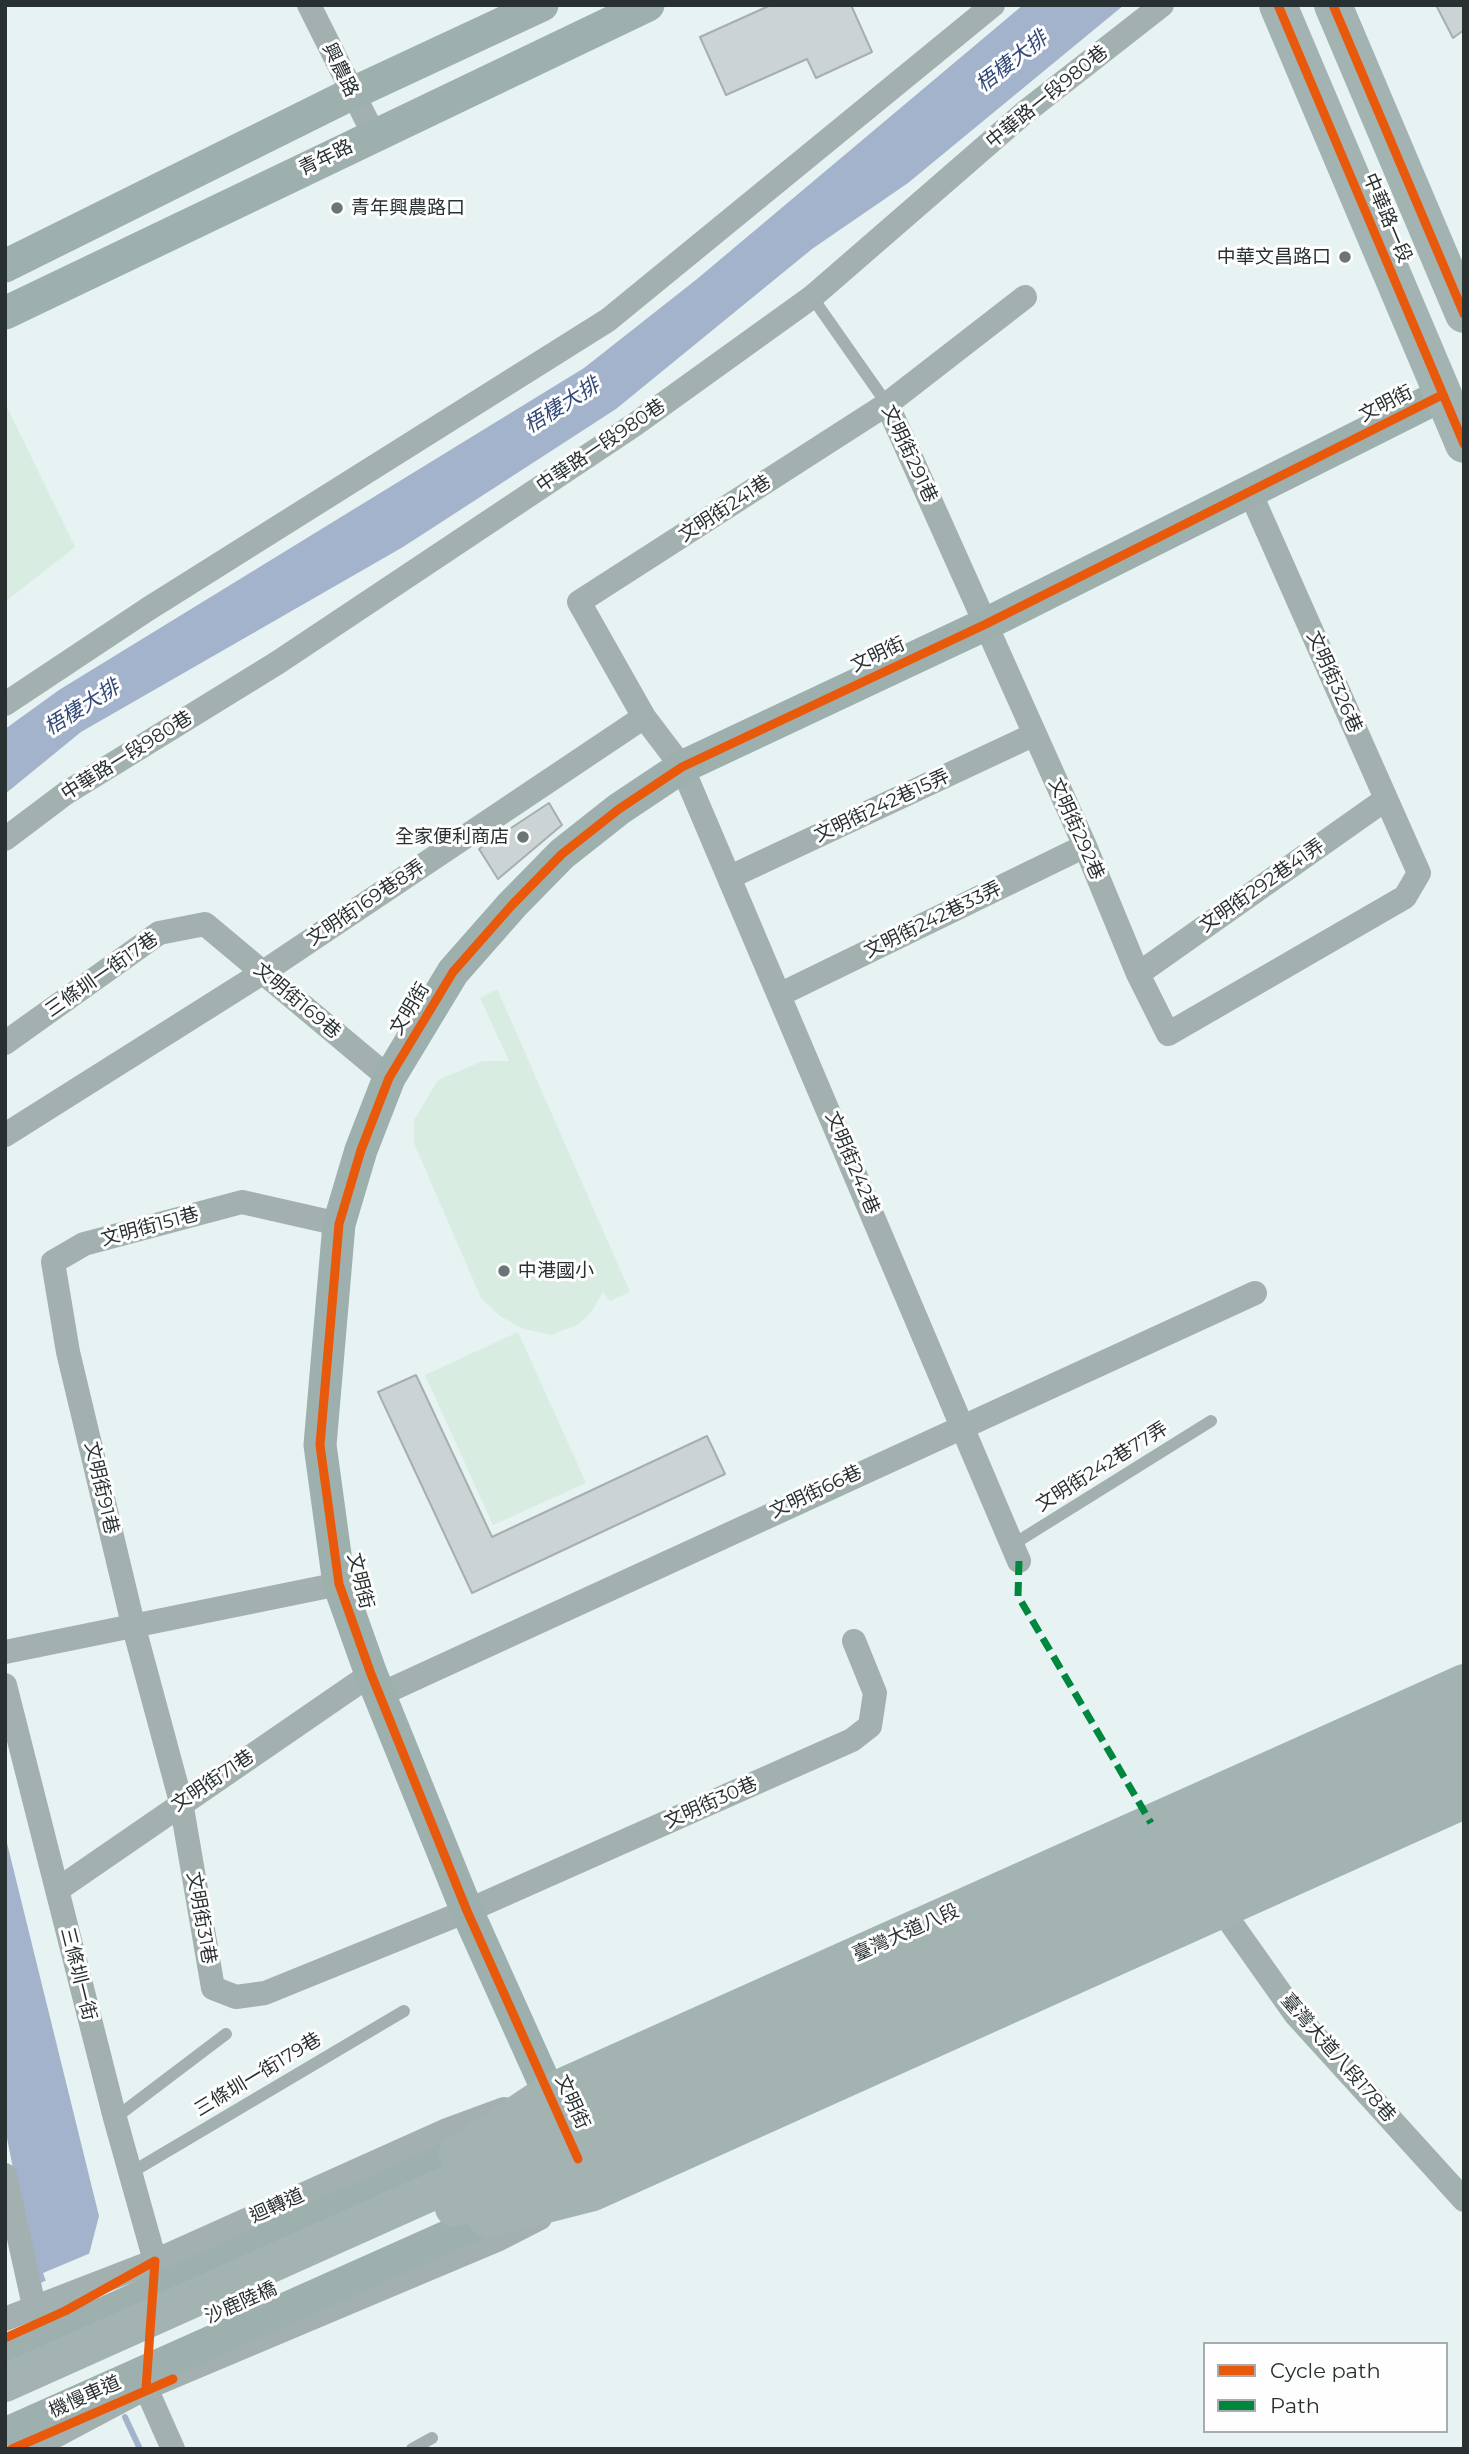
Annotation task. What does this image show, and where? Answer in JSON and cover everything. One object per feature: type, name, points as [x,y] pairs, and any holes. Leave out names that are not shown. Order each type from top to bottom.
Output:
[{"type":"main road","name":"中華路一段","points":[[1278,5],[1464,444]]},
{"type":"main road","name":"中華路一段","points":[[1332,5],[1464,314]]},
{"type":"main road","name":"臺灣大道八段","points":[[576,2153],[1464,1683]]},
{"type":"main road","name":"臺灣大道八段","points":[[576,2153],[1464,1722]]},
{"type":"main road","name":"臺灣大道八段","points":[[472,2187],[576,2153],[1464,1761]]},
{"type":"main road","name":"臺灣大道八段","points":[[472,2187],[576,2153],[1221,1909],[1464,1800]]},
{"type":"main road","name":"沙鹿陸橋","points":[[5,2383],[472,2187]]},
{"type":"main road","name":"沙鹿陸橋","points":[[5,2409],[472,2187]]},
{"type":"street","name":"興農路","points":[[309,5],[351,94],[374,135]]},
{"type":"street","points":[[5,266],[351,94],[542,5]]},
{"type":"street","name":"青年路","points":[[5,313],[648,5]]},
{"type":"street","points":[[5,704],[160,601],[608,320],[993,5]]},
{"type":"street","name":"中華路一段980巷","points":[[5,839],[66,793],[277,663],[634,425],[812,297],[1024,113],[1162,5]]},
{"type":"street","name":"文明街241巷","points":[[682,767],[644,717],[579,602],[887,404],[1025,296]]},
{"type":"street","name":"文明街","points":[[576,2153],[467,1911],[375,1685],[339,1584],[320,1445],[339,1224],[361,1150],[389,1078],[453,972],[512,905],[562,855],[619,808],[682,767],[986,624],[1442,394]]},
{"type":"street","name":"文明街291巷","points":[[887,404],[986,624]]},
{"type":"street","name":"文明街326巷","points":[[1168,1034],[1405,897],[1419,873],[1250,492]]},
{"type":"street","name":"文明街292巷","points":[[986,624],[1033,735],[1085,846],[1138,974],[1168,1034]]},
{"type":"street","name":"文明街169巷8弄","points":[[5,1135],[262,973],[644,717]]},
{"type":"street","name":"文明街242巷15弄","points":[[730,877],[1033,735]]},
{"type":"street","name":"文明街242巷","points":[[682,767],[1016,1553]]},
{"type":"street","name":"文明街292巷41弄","points":[[1138,974],[1387,799]]},
{"type":"street","name":"文明街242巷33弄","points":[[780,994],[1085,846]]},
{"type":"street","name":"文明街169巷","points":[[205,925],[389,1078]]},
{"type":"street","name":"三條圳一街17巷","points":[[5,1043],[159,933],[205,925]]},
{"type":"street","name":"文明街151巷","points":[[68,1352],[53,1262],[84,1244],[242,1202],[339,1224]]},
{"type":"street","name":"文明街66巷","points":[[375,1685],[1255,1293]]},
{"type":"street","name":"文明街91巷","points":[[68,1352],[133,1625]]},
{"type":"street","points":[[5,1652],[339,1584]]},
{"type":"street","name":"文明街31巷","points":[[133,1625],[181,1802],[213,1987],[236,1997],[265,1993],[467,1911]]},
{"type":"street","name":"文明街30巷","points":[[467,1911],[852,1740],[870,1726],[875,1693],[854,1641]]},
{"type":"street","name":"三條圳一街","points":[[5,1685],[115,2118],[155,2261]]},
{"type":"street","name":"文明街71巷","points":[[57,1890],[181,1802],[375,1685]]},
{"type":"street","name":"臺灣大道八段178巷","points":[[1221,1909],[1296,2015],[1464,2200]]},
{"type":"street","name":"迴轉道","points":[[5,2319],[155,2261],[447,2130],[576,2153]]},
{"type":"street","points":[[31,2449],[146,2388],[173,2379],[497,2240],[576,2153]]},
{"type":"street","points":[[5,2175],[34,2306]]},
{"type":"street","points":[[5,2358],[472,2187]]},
{"type":"street","points":[[5,2434],[472,2187]]},
{"type":"street","points":[[146,2388],[173,2449]]},
{"type":"lane","name":"文明街291巷","points":[[812,297],[887,404]]},
{"type":"lane","name":"文明街242巷77弄","points":[[1016,1553],[1211,1421]]},
{"type":"lane","name":"三條圳一街179巷","points":[[132,2172],[404,2011]]},
{"type":"lane","points":[[115,2118],[226,2034]]},
{"type":"lane","points":[[412,2449],[432,2438]]},
{"type":"green space","points":[[5,403],[75,547],[5,602]]},
{"type":"green space","points":[[497,989],[630,1292],[610,1301],[603,1292],[592,1311],[579,1324],[551,1335],[524,1329],[500,1316],[481,1298],[414,1143],[414,1120],[438,1080],[483,1061],[509,1061],[480,998]]},
{"type":"green space","points":[[518,1332],[586,1483],[493,1525],[425,1375]]},
{"type":"water","name":"梧棲大排","points":[[1023,5],[1124,5],[908,183],[812,249],[616,409],[403,547],[81,732],[5,794],[5,729],[59,690],[584,368],[697,279]]},
{"type":"water","points":[[5,1835],[99,2216],[87,2262],[36,2285],[5,2128]]},
{"type":"pier","points":[[93,2252],[89,2265],[47,2284],[43,2273]]},
{"type":"building","points":[[771,5],[851,5],[872,52],[816,78],[807,59],[726,95],[700,37]]},
{"type":"building","points":[[1436,5],[1464,5],[1464,30],[1453,38]]},
{"type":"building","name":"全家便利商店","points":[[549,803],[562,825],[498,879],[479,849]]},
{"type":"building","points":[[416,1375],[492,1537],[707,1436],[725,1474],[472,1593],[378,1392]]},
{"type":"waterway","points":[[125,2417],[140,2449]]},
{"type":"marked path","points":[[1019,1561],[1018,1596],[1151,1823]]},
{"type":"cycle path","points":[[1278,5],[1464,444]]},
{"type":"cycle path","points":[[1333,5],[1464,314]]},
{"type":"cycle path","points":[[578,2159],[467,1911],[371,1674],[339,1584],[320,1445],[339,1224],[361,1150],[389,1078],[453,972],[512,905],[562,854],[619,809],[682,767],[986,624],[1442,395]]},
{"type":"cycle path","points":[[5,2338],[65,2311],[155,2261]]},
{"type":"cycle path","points":[[146,2388],[155,2261]]},
{"type":"cycle path","name":"機慢車道","points":[[12,2449],[173,2379]]},
{"type":"place","name":"青年興農路口","points":[[337,208]]},
{"type":"place","name":"中華文昌路口","points":[[1345,257]]},
{"type":"place","name":"全家便利商店","points":[[523,837]]},
{"type":"place","name":"中港國小","points":[[504,1271]]}]
